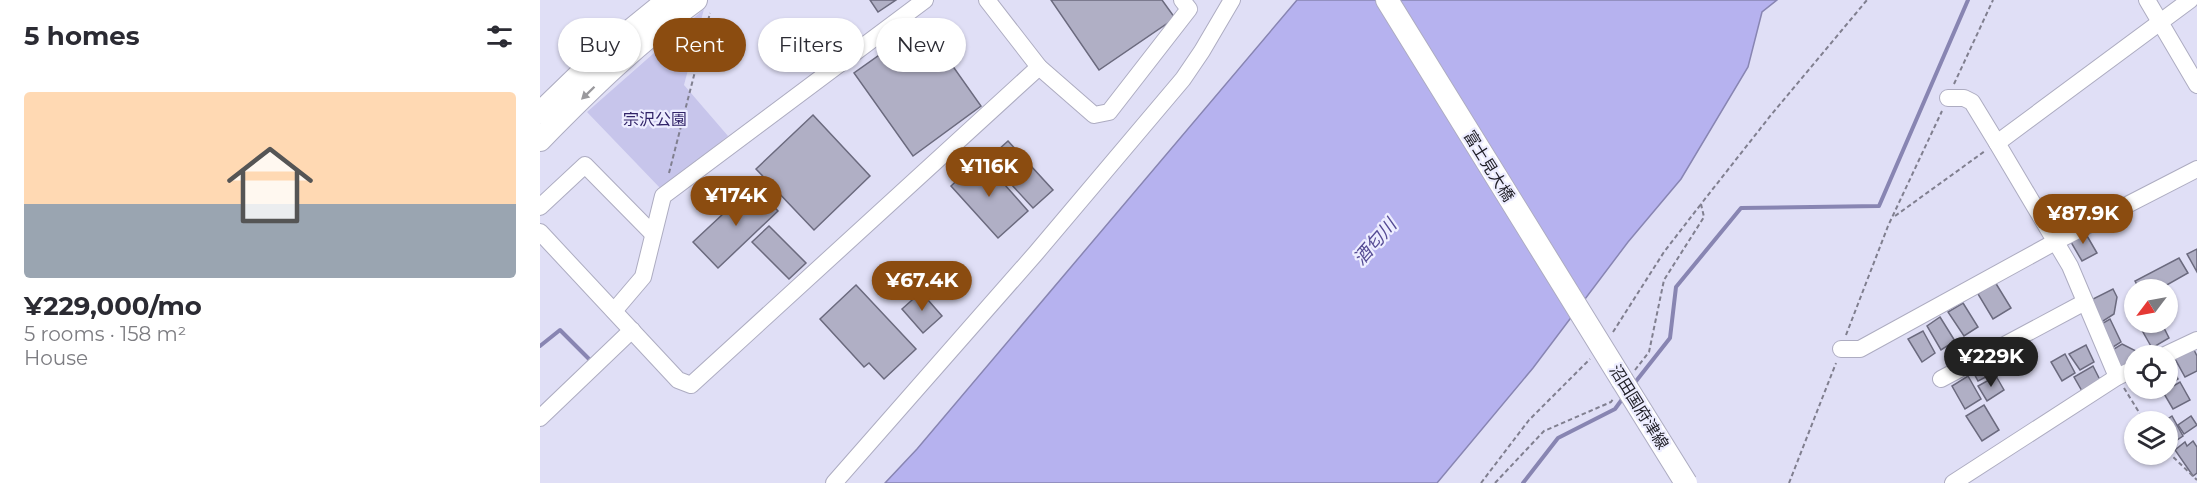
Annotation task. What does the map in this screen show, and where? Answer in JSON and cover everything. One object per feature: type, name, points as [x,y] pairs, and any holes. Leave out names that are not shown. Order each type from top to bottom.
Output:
[{"type":"main road","points":[[540,113],[599,56],[668,0]]},
{"type":"main road","name":"富士見大橋","points":[[1387,0],[1597,339]]},
{"type":"main road","points":[[540,140],[612,70],[678,13],[703,6]]},
{"type":"main road","name":"沼田国府津線","points":[[1597,339],[1686,483]]},
{"type":"street","points":[[614,311],[643,277],[663,196],[925,0]]},
{"type":"street","points":[[987,0],[1039,67],[1094,116],[1109,112],[1189,9],[1182,0]]},
{"type":"street","points":[[834,483],[1036,253],[1183,79],[1232,0]]},
{"type":"street","points":[[2146,0],[2197,85]]},
{"type":"street","points":[[1997,143],[2190,0]]},
{"type":"street","points":[[540,232],[678,380],[691,385],[1039,67]]},
{"type":"street","points":[[1948,98],[1964,98],[1972,102],[1997,143],[2070,266],[2117,377]]},
{"type":"street","points":[[540,207],[585,165],[653,234]]},
{"type":"street","points":[[1841,349],[1860,349],[2055,242],[2197,169]]},
{"type":"street","points":[[1941,379],[2085,302]]},
{"type":"street","points":[[540,418],[632,330]]},
{"type":"street","points":[[2178,348],[2197,339]]},
{"type":"street","points":[[1953,483],[2124,374]]},
{"type":"path","points":[[1481,483],[1529,420],[1597,339],[1621,322],[1664,252],[1771,115],[1867,0]]},
{"type":"path","points":[[1789,483],[1892,218],[1992,0]]},
{"type":"path","points":[[663,196],[703,6]]},
{"type":"path","points":[[1892,218],[1997,143]]},
{"type":"path","points":[[1495,483],[1544,431],[1611,402],[1649,352],[1664,280],[1704,217],[1701,204]]},
{"type":"path","points":[[2117,377],[2138,411]]},
{"type":"path","points":[[2178,462],[2197,480]]},
{"type":"green space","name":"宗沢公園","points":[[704,9],[702,18],[694,18]]},
{"type":"green space","name":"宗沢公園","points":[[653,54],[653,72],[687,72],[684,85],[728,136],[661,189],[587,112],[632,72],[641,72],[641,64]]},
{"type":"water","name":"酒匂川","points":[[1297,0],[1777,0],[1762,12],[1748,67],[1681,179],[1628,242],[1533,368],[1437,483],[885,483],[917,449]]},
{"type":"building","points":[[870,0],[896,0],[878,12]]},
{"type":"building","points":[[1051,0],[1162,0],[1175,18],[1099,70]]},
{"type":"building","points":[[876,57],[876,72],[957,72],[981,106],[913,156],[854,73],[864,72],[864,66]]},
{"type":"building","points":[[813,115],[870,176],[814,230],[756,169]]},
{"type":"building","points":[[1008,141],[1053,190],[1033,208],[988,159]]},
{"type":"building","points":[[981,158],[1028,211],[998,238],[951,186]]},
{"type":"building","points":[[754,185],[778,211],[718,268],[693,242]]},
{"type":"building","points":[[769,226],[806,263],[789,279],[752,242]]},
{"type":"building","points":[[2083,229],[2097,253],[2082,261],[2068,237]]},
{"type":"building","points":[[2197,249],[2197,272],[2187,254]]},
{"type":"building","points":[[2179,258],[2188,273],[2177,279],[2139,279]]},
{"type":"building","points":[[1995,282],[2011,308],[1993,319],[1978,294]]},
{"type":"building","points":[[856,285],[916,349],[884,379],[869,363],[864,367],[820,319]]},
{"type":"building","points":[[2113,289],[2117,297],[2114,314],[2100,323],[2089,301]]},
{"type":"building","points":[[921,292],[942,316],[923,333],[902,309]]},
{"type":"building","points":[[1963,303],[1978,327],[1964,336],[1948,312]]},
{"type":"building","points":[[1940,317],[1955,341],[1941,350],[1927,326]]},
{"type":"building","points":[[2110,319],[2121,342],[2110,349],[2098,326]]},
{"type":"building","points":[[1923,331],[1935,353],[1922,362],[1908,339]]},
{"type":"building","points":[[2144,333],[2166,333],[2169,338],[2157,345],[2150,345]]},
{"type":"building","points":[[2086,345],[2094,362],[2080,370],[2069,354]]},
{"type":"building","points":[[2124,345],[2124,366],[2119,369],[2109,352]]},
{"type":"building","points":[[2193,348],[2197,356],[2197,371],[2185,377],[2178,364],[2178,355]]},
{"type":"building","points":[[2065,354],[2075,373],[2062,381],[2051,362]]},
{"type":"building","points":[[1996,363],[2000,370],[1978,381],[1971,368]]},
{"type":"building","points":[[2093,366],[2100,380],[2082,391],[2074,377]]},
{"type":"building","points":[[1968,376],[1981,399],[1965,409],[1952,386]]},
{"type":"building","points":[[1996,376],[2004,390],[1987,401],[1978,386]]},
{"type":"building","points":[[2180,382],[2190,400],[2173,409],[2167,399],[2178,399],[2178,383]]},
{"type":"building","points":[[1984,405],[1999,430],[1982,441],[1966,416]]},
{"type":"building","points":[[2191,416],[2197,425],[2184,434],[2178,425]]},
{"type":"building","points":[[2178,427],[2183,436],[2178,439]]},
{"type":"building","points":[[2193,441],[2197,447],[2197,473],[2193,476],[2178,454],[2178,448],[2185,442],[2187,446]]},
{"type":"waterway","points":[[1633,385],[1670,338],[1676,287],[1741,208],[1879,206],[1968,0]]},
{"type":"waterway","points":[[540,346],[560,330],[592,362]]},
{"type":"waterway","points":[[1523,483],[1558,438],[1615,409],[1623,398]]}]
